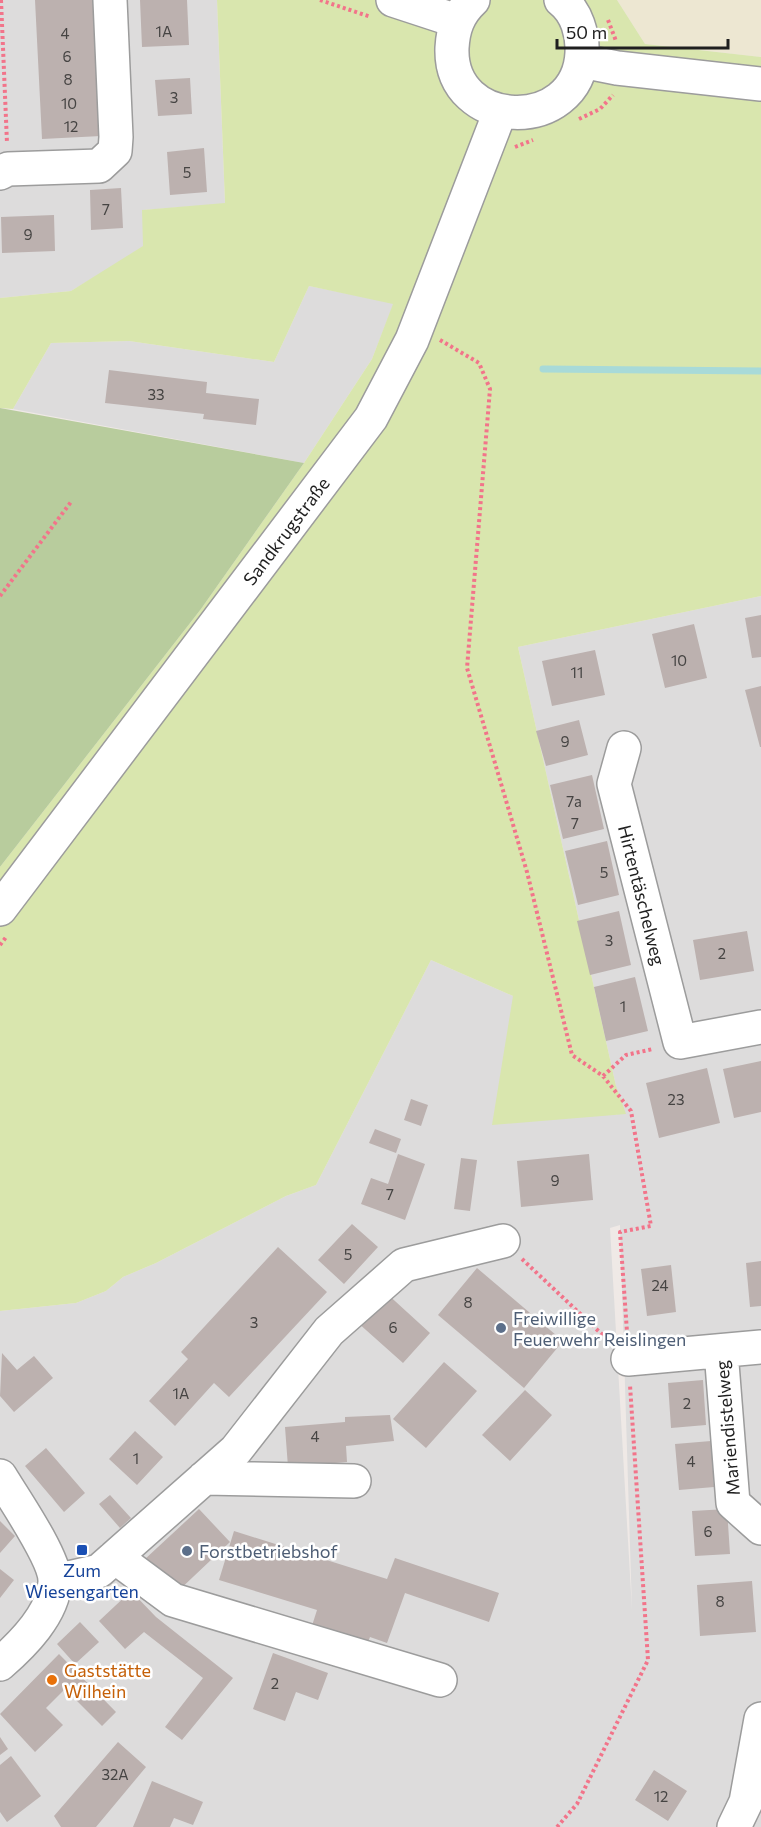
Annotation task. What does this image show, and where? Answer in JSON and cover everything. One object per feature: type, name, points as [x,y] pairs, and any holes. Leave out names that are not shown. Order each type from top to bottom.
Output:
[{"type":"street","points":[[4,171],[99,166],[114,151],[117,137],[110,0]]},
{"type":"street","points":[[393,0],[465,10],[453,32],[452,59],[459,80],[473,98],[500,112],[514,114],[536,111],[556,101],[572,83],[582,62],[582,40],[576,19],[561,0]]},
{"type":"street","points":[[582,62],[761,84]]},
{"type":"street","name":"Sandkrugstraße","points":[[0,909],[371,418],[412,340],[500,112]]},
{"type":"street","name":"Hirtentäschelweg","points":[[624,748],[614,784],[680,1042]]},
{"type":"street","points":[[680,1042],[761,1027]]},
{"type":"street","points":[[55,1581],[99,1571],[236,1450],[329,1331],[404,1265],[503,1241]]},
{"type":"street","points":[[628,1359],[761,1347]]},
{"type":"street","name":"Mariendistelweg","points":[[721,1351],[733,1503],[761,1528]]},
{"type":"street","points":[[0,1476],[31,1526],[49,1561],[55,1581],[43,1618],[0,1664]]},
{"type":"street","points":[[204,1478],[354,1481]]},
{"type":"street","points":[[115,1557],[172,1600],[440,1680]]},
{"type":"street","points":[[734,1827],[746,1802],[761,1719]]},
{"type":"path","points":[[1,0],[4,171]]},
{"type":"path","points":[[438,339],[479,363],[490,389],[467,668],[526,873],[572,1055],[603,1076],[631,1111],[651,1226],[620,1232],[648,1660],[578,1804],[557,1827]]},
{"type":"path","points":[[0,596],[71,502]]},
{"type":"path","points":[[603,1076],[626,1055],[680,1042]]},
{"type":"path","points":[[503,1241],[628,1359]]},
{"type":"shaded area","points":[[0,0],[217,0],[225,204],[143,210],[144,246],[118,263],[71,291],[0,298]]},
{"type":"shaded area","points":[[617,0],[761,0],[761,57],[645,44]]},
{"type":"shaded area","points":[[309,286],[394,303],[372,359],[304,463],[13,409],[51,343],[129,341],[274,362]]},
{"type":"shaded area","points":[[761,596],[761,1827],[0,1827],[0,1311],[76,1303],[106,1291],[123,1277],[156,1263],[286,1196],[316,1185],[431,960],[513,996],[617,1115],[616,1086],[518,647]],"holes":[[[620,1225],[632,1610],[610,1228]]]},
{"type":"green space","points":[[217,0],[617,0],[645,44],[761,57],[761,596],[518,647],[616,1086],[626,1114],[492,1125],[513,996],[431,960],[316,1185],[286,1196],[156,1263],[123,1277],[106,1291],[76,1303],[0,1311],[0,867],[201,609],[304,463],[372,359],[393,304],[309,286],[274,362],[129,341],[51,343],[13,409],[0,408],[0,298],[71,291],[143,246],[142,210],[225,203]]},
{"type":"green space","points":[[0,408],[304,463],[201,609],[0,867]]},
{"type":"building","points":[[35,0],[93,0],[101,136],[42,139]]},
{"type":"building","points":[[140,0],[187,0],[189,45],[142,47]]},
{"type":"building","points":[[190,78],[192,114],[158,116],[155,80]]},
{"type":"building","points":[[204,148],[207,192],[170,195],[167,152]]},
{"type":"building","points":[[121,188],[123,228],[91,230],[90,190]]},
{"type":"building","points":[[54,215],[55,251],[2,253],[1,217]]},
{"type":"building","points":[[109,370],[207,382],[206,393],[259,399],[256,425],[203,419],[204,414],[105,403]]},
{"type":"building","points":[[761,615],[761,657],[752,658],[745,618]]},
{"type":"building","points":[[694,624],[707,678],[665,688],[652,634]]},
{"type":"building","points":[[595,650],[605,695],[552,706],[542,661]]},
{"type":"building","points":[[761,686],[761,747],[760,747],[745,690]]},
{"type":"building","points":[[579,720],[588,755],[546,766],[536,731]]},
{"type":"building","points":[[592,775],[604,829],[563,839],[550,785]]},
{"type":"building","points":[[607,841],[619,895],[578,905],[565,851]]},
{"type":"building","points":[[619,911],[631,965],[590,975],[577,921]]},
{"type":"building","points":[[747,931],[754,971],[700,980],[693,940]]},
{"type":"building","points":[[635,977],[648,1031],[606,1041],[594,987]]},
{"type":"building","points":[[761,1061],[761,1112],[734,1118],[723,1069]]},
{"type":"building","points":[[707,1068],[720,1123],[659,1138],[646,1083]]},
{"type":"building","points":[[411,1099],[428,1105],[421,1126],[404,1120]]},
{"type":"building","points":[[375,1129],[401,1139],[396,1153],[369,1143]]},
{"type":"building","points":[[398,1154],[425,1164],[405,1220],[361,1204],[371,1178],[388,1184]]},
{"type":"building","points":[[589,1154],[593,1200],[521,1207],[517,1161]]},
{"type":"building","points":[[461,1158],[477,1160],[470,1211],[454,1209]]},
{"type":"building","points":[[352,1224],[378,1247],[344,1284],[318,1260]]},
{"type":"building","points":[[278,1247],[327,1292],[229,1397],[214,1383],[175,1426],[149,1401],[188,1359],[181,1352]]},
{"type":"building","points":[[761,1261],[761,1306],[750,1307],[746,1263]]},
{"type":"building","points":[[671,1265],[676,1312],[647,1316],[641,1269]]},
{"type":"building","name":"Freiwillige Feuerwehr Reislingen","points":[[477,1268],[563,1341],[524,1388],[438,1315]]},
{"type":"building","points":[[384,1291],[430,1333],[403,1363],[357,1322]]},
{"type":"building","points":[[2,1353],[17,1370],[34,1356],[53,1378],[14,1412],[0,1396]]},
{"type":"building","points":[[444,1362],[477,1391],[426,1448],[393,1419]]},
{"type":"building","points":[[703,1380],[706,1425],[671,1428],[668,1383]]},
{"type":"building","points":[[525,1390],[552,1415],[510,1461],[482,1435]]},
{"type":"building","points":[[390,1415],[394,1441],[346,1446],[347,1462],[288,1467],[285,1427],[345,1422],[345,1417]]},
{"type":"building","points":[[135,1431],[163,1457],[137,1485],[109,1459]]},
{"type":"building","points":[[711,1441],[714,1487],[679,1490],[675,1444]]},
{"type":"building","points":[[46,1448],[85,1493],[64,1512],[25,1466]]},
{"type":"building","points":[[110,1495],[131,1518],[120,1528],[99,1504]]},
{"type":"building","name":"Forstbetriebshof","points":[[199,1509],[230,1542],[175,1594],[144,1560]]},
{"type":"building","points":[[727,1509],[730,1554],[695,1556],[692,1511]]},
{"type":"building","points":[[0,1521],[15,1536],[0,1553]]},
{"type":"building","points":[[234,1531],[387,1579],[395,1558],[499,1593],[489,1622],[405,1593],[387,1643],[370,1637],[364,1652],[310,1632],[317,1610],[219,1580]]},
{"type":"building","points":[[0,1569],[14,1580],[0,1598]]},
{"type":"building","points":[[752,1581],[756,1632],[700,1636],[697,1585]]},
{"type":"building","points":[[131,1591],[156,1617],[233,1678],[182,1740],[165,1727],[203,1678],[144,1632],[125,1649],[99,1621]]},
{"type":"building","points":[[80,1622],[99,1642],[75,1664],[57,1644]]},
{"type":"building","points":[[273,1653],[328,1673],[318,1700],[296,1692],[285,1721],[253,1709]]},
{"type":"building","points":[[59,1654],[116,1712],[102,1726],[65,1689],[46,1708],[63,1725],[35,1752],[0,1714]]},
{"type":"building","points":[[0,1737],[8,1749],[0,1755]]},
{"type":"building","points":[[118,1742],[146,1767],[96,1827],[61,1827],[54,1816]]},
{"type":"building","points":[[11,1756],[41,1796],[7,1822],[0,1812],[0,1765]]},
{"type":"building","points":[[654,1770],[687,1791],[668,1821],[635,1800]]},
{"type":"building","points":[[152,1781],[203,1802],[193,1825],[174,1818],[170,1827],[133,1827]]},
{"type":"waterway","points":[[543,369],[761,371]]},
{"type":"place","name":"Freiwillige Feuerwehr Reislingen","points":[[501,1328]]},
{"type":"place","name":"Zum Wiesengarten","points":[[82,1550]]},
{"type":"place","name":"Forstbetriebshof","points":[[187,1551]]},
{"type":"place","name":"Gaststätte Wilhein","points":[[52,1680]]}]
